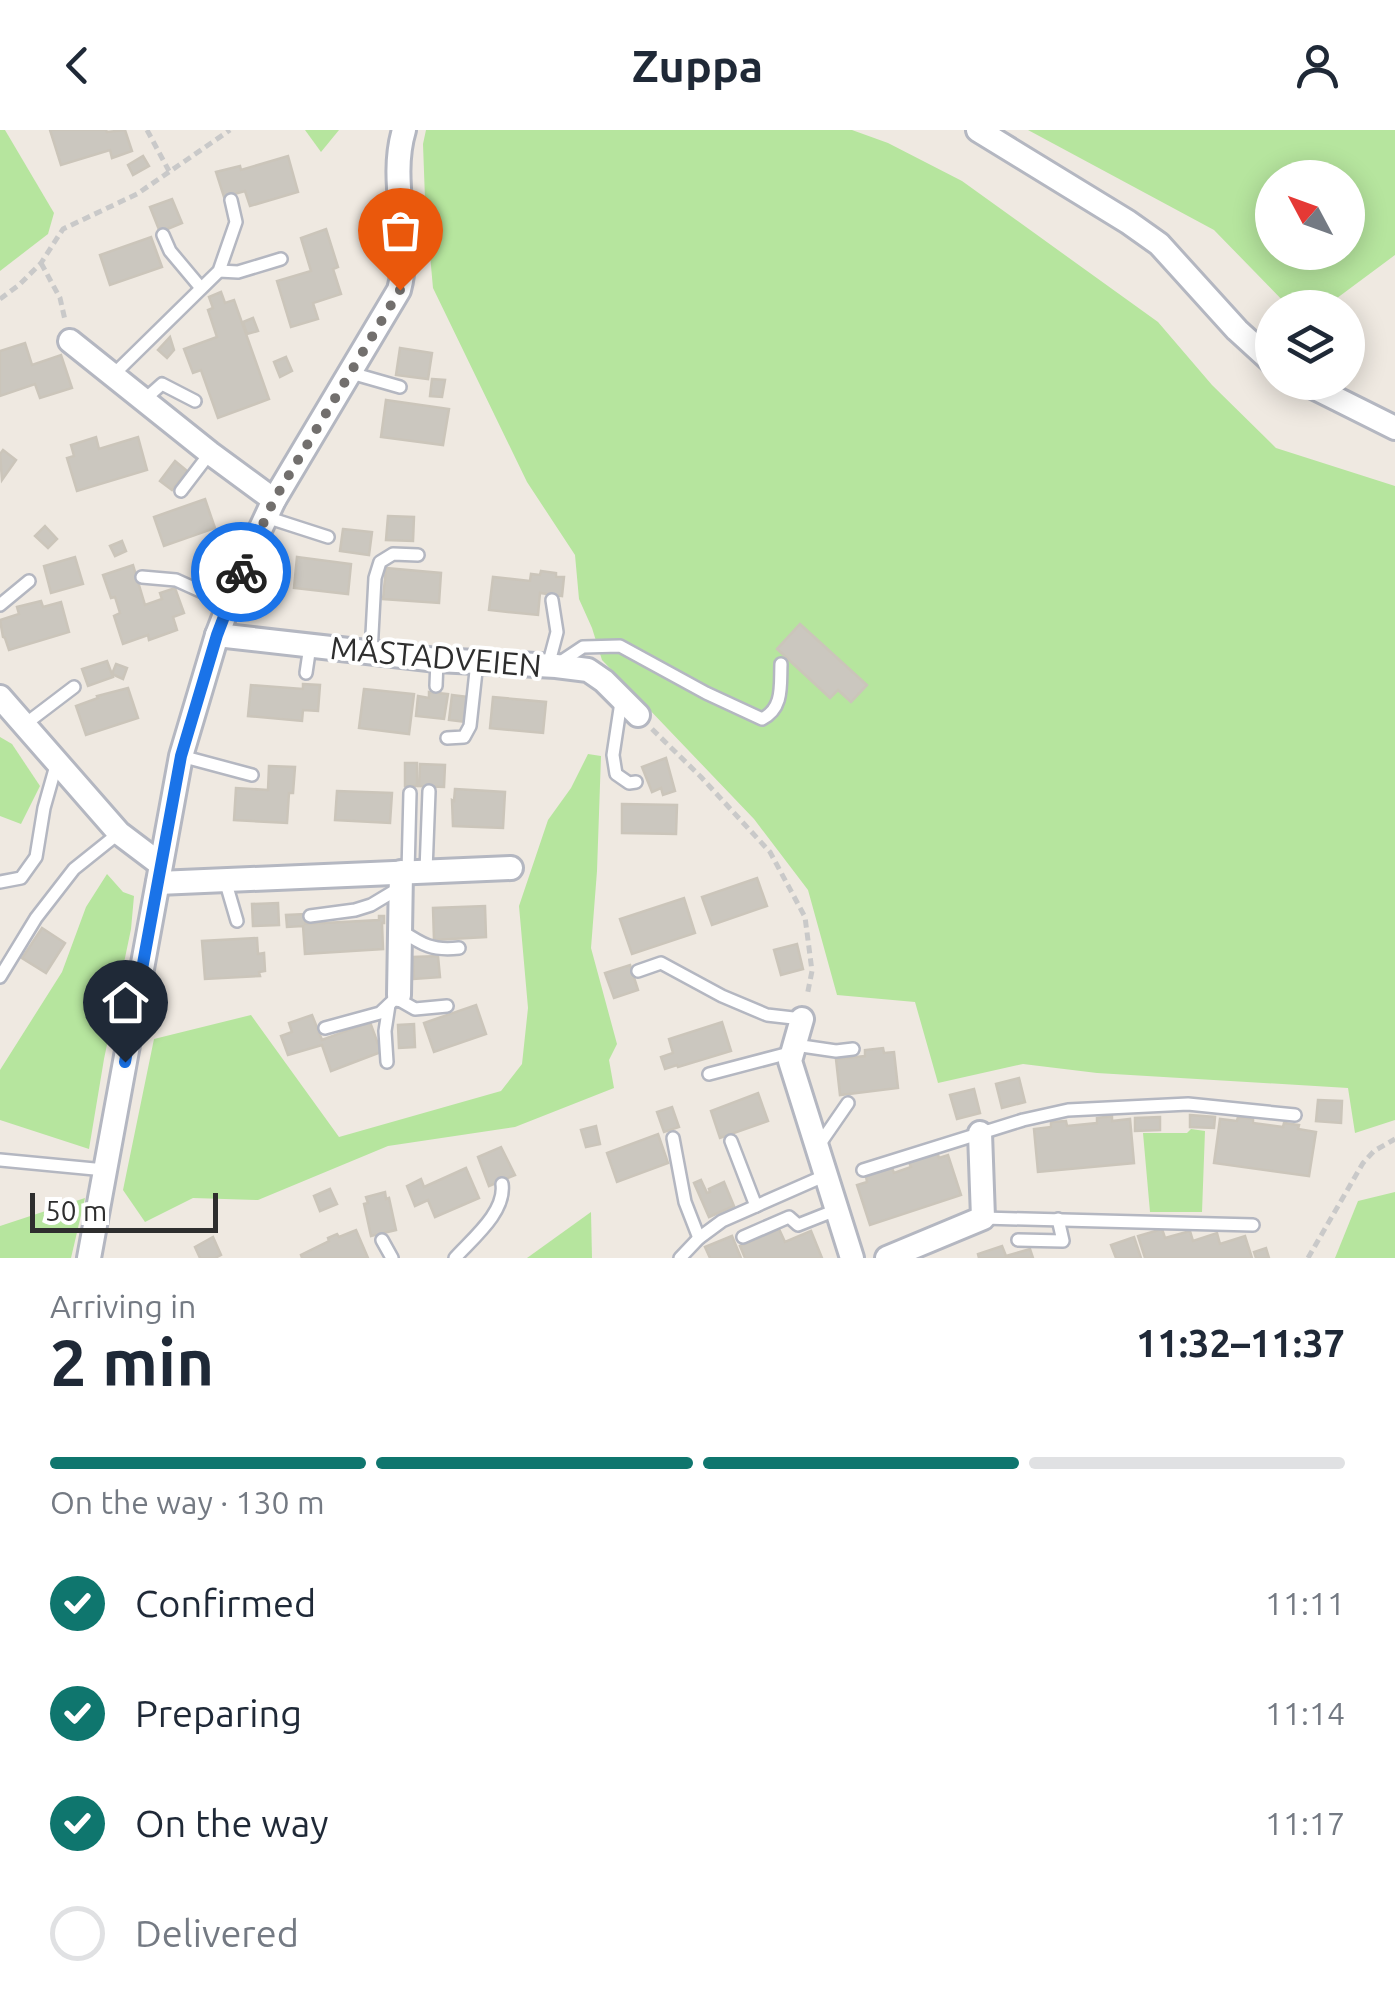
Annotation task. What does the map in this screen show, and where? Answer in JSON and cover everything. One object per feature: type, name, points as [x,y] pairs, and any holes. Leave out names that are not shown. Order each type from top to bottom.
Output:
[{"type":"street","points":[[88,1258],[181,756],[217,635],[270,508],[400,290],[405,259],[398,179],[404,130]]},
{"type":"street","points":[[978,130],[1160,244],[1255,346]]},
{"type":"street","points":[[70,340],[210,453],[270,508]]},
{"type":"street","points":[[1338,400],[1395,428]]},
{"type":"street","name":"MÅSTADVEIEN","points":[[217,635],[437,660],[588,670],[604,680],[638,715]]},
{"type":"street","points":[[0,697],[159,873],[225,880],[409,876],[512,868]]},
{"type":"street","points":[[394,1000],[409,876]]},
{"type":"street","points":[[802,1018],[790,1061],[852,1258]]},
{"type":"street","points":[[902,1256],[983,1218],[980,1132]]},
{"type":"lane","points":[[112,376],[219,271],[236,222],[232,200]]},
{"type":"lane","points":[[163,235],[170,251],[201,288]]},
{"type":"lane","points":[[219,271],[238,272],[281,259]]},
{"type":"lane","points":[[350,373],[400,386]]},
{"type":"lane","points":[[144,400],[162,384],[195,401]]},
{"type":"lane","points":[[180,491],[210,453]]},
{"type":"lane","points":[[270,508],[328,537]]},
{"type":"lane","points":[[372,653],[375,578],[380,562],[393,554],[418,555]]},
{"type":"lane","points":[[142,578],[176,580],[229,604]]},
{"type":"lane","points":[[0,605],[29,581]]},
{"type":"lane","points":[[552,600],[557,632],[552,666]]},
{"type":"lane","points":[[306,673],[310,646]]},
{"type":"lane","points":[[552,666],[583,647],[620,646],[706,694],[762,719],[773,714],[780,699],[781,664]]},
{"type":"lane","points":[[436,686],[437,660]]},
{"type":"lane","points":[[447,738],[464,737],[470,726],[477,662]]},
{"type":"lane","points":[[24,726],[74,687]]},
{"type":"lane","points":[[622,697],[613,755],[616,774],[636,782]]},
{"type":"lane","points":[[181,756],[252,775]]},
{"type":"lane","points":[[0,882],[21,878],[36,856],[57,762]]},
{"type":"lane","points":[[310,916],[371,905],[409,876],[428,791]]},
{"type":"lane","points":[[409,876],[410,793]]},
{"type":"lane","points":[[0,977],[36,918],[74,869],[119,833]]},
{"type":"lane","points":[[225,880],[237,920]]},
{"type":"lane","points":[[400,930],[441,950],[459,948]]},
{"type":"lane","points":[[638,970],[661,963],[722,996],[767,1014],[802,1018]]},
{"type":"lane","points":[[325,1028],[380,1013],[394,1000],[415,1008],[447,1006]]},
{"type":"lane","points":[[387,1062],[385,1031],[394,1000]]},
{"type":"lane","points":[[710,1074],[794,1048],[836,1052],[853,1049]]},
{"type":"lane","points":[[816,1148],[848,1103]]},
{"type":"lane","points":[[863,1170],[980,1132],[1068,1110],[1188,1104],[1296,1115]]},
{"type":"lane","points":[[672,1138],[686,1202],[699,1238]]},
{"type":"lane","points":[[731,1142],[756,1206]]},
{"type":"lane","points":[[0,1171],[6,1160],[105,1170]]},
{"type":"lane","points":[[680,1258],[722,1221],[824,1176]]},
{"type":"lane","points":[[455,1258],[497,1208],[504,1190],[502,1184]]},
{"type":"lane","points":[[743,1237],[789,1216],[798,1224],[836,1210]]},
{"type":"lane","points":[[983,1218],[1253,1225]]},
{"type":"lane","points":[[1018,1240],[1063,1242],[1058,1219]]},
{"type":"lane","points":[[382,1240],[392,1258]]},
{"type":"path","points":[[147,130],[169,171]]},
{"type":"path","points":[[0,298],[42,263],[63,229],[136,194],[230,130]]},
{"type":"path","points":[[42,263],[60,298],[70,340]]},
{"type":"path","points":[[638,715],[770,852],[805,916],[812,971],[802,1018]]},
{"type":"path","points":[[1308,1258],[1364,1162],[1395,1139]]},
{"type":"green space","points":[[0,130],[5,130],[54,213],[48,234],[0,271]]},
{"type":"green space","points":[[305,130],[339,130],[321,152]]},
{"type":"green space","points":[[426,130],[852,130],[888,143],[962,181],[1158,322],[1212,385],[1276,448],[1395,486],[1395,1120],[1355,1133],[1348,1088],[1097,1073],[1023,1064],[938,1083],[915,1002],[837,995],[808,890],[754,819],[602,660],[579,599],[575,555],[527,482],[433,288],[425,199]]},
{"type":"green space","points":[[1028,130],[1395,130],[1395,255],[1348,290],[1272,290],[1214,230]]},
{"type":"green space","points":[[0,737],[12,744],[40,786],[21,824],[0,816]]},
{"type":"green space","points":[[588,754],[601,756],[591,948],[617,1044],[609,1060],[614,1088],[515,1127],[388,1146],[258,1200],[193,1198],[145,1222],[123,1190],[154,1039],[251,1015],[339,1137],[501,1091],[522,1064],[528,1008],[519,906],[548,820],[571,788]]},
{"type":"green space","points":[[107,874],[123,892],[134,896],[89,1149],[0,1120],[0,1070],[62,972],[86,907]]},
{"type":"green space","points":[[1191,1129],[1205,1131],[1202,1212],[1150,1212],[1143,1133],[1187,1133]]},
{"type":"green space","points":[[1395,1192],[1395,1258],[1335,1258],[1358,1201]]},
{"type":"green space","points":[[85,1198],[71,1258],[0,1258],[0,1226]]},
{"type":"green space","points":[[591,1212],[592,1258],[527,1258]]},
{"type":"building","points":[[50,130],[125,130],[132,151],[112,158],[110,150],[61,165]]},
{"type":"building","points":[[143,156],[149,166],[133,175],[128,165]]},
{"type":"building","points":[[288,156],[298,192],[250,206],[245,191],[224,197],[216,172],[240,166],[241,170]]},
{"type":"building","points":[[172,199],[182,223],[160,232],[150,207]]},
{"type":"building","points":[[326,229],[338,267],[333,269],[341,294],[313,303],[318,319],[291,327],[277,281],[311,271],[301,238]]},
{"type":"building","points":[[151,237],[162,267],[110,285],[100,255]]},
{"type":"building","points":[[221,292],[225,303],[234,300],[269,399],[218,418],[201,370],[193,373],[184,349],[217,337],[208,310],[213,308],[209,297]]},
{"type":"building","points":[[253,318],[258,331],[247,334],[243,322]]},
{"type":"building","points":[[170,337],[174,350],[167,358],[158,350]]},
{"type":"building","points":[[25,343],[32,365],[61,355],[72,388],[40,398],[35,384],[0,396],[0,351]]},
{"type":"building","points":[[400,348],[432,353],[428,379],[396,375]]},
{"type":"building","points":[[286,357],[292,371],[280,377],[274,362]]},
{"type":"building","points":[[432,379],[445,380],[442,397],[430,396]]},
{"type":"building","points":[[386,400],[449,409],[443,445],[381,437]]},
{"type":"building","points":[[96,437],[99,449],[138,437],[147,470],[77,491],[67,458],[74,456],[71,445]]},
{"type":"building","points":[[3,450],[16,460],[2,480],[0,454]]},
{"type":"building","points":[[175,461],[187,471],[172,490],[160,481]]},
{"type":"building","points":[[205,499],[215,528],[164,546],[154,517]]},
{"type":"building","points":[[388,516],[414,517],[413,541],[386,540]]},
{"type":"building","points":[[45,526],[57,539],[48,548],[35,536]]},
{"type":"building","points":[[343,529],[372,532],[369,555],[340,551]]},
{"type":"building","points":[[122,541],[126,551],[115,556],[110,546]]},
{"type":"building","points":[[75,557],[83,584],[51,593],[44,566]]},
{"type":"building","points":[[297,557],[351,564],[348,594],[294,588]]},
{"type":"building","points":[[133,565],[145,605],[162,599],[160,593],[175,588],[184,613],[173,617],[177,630],[123,644],[114,616],[120,613],[103,575]]},
{"type":"building","points":[[386,568],[441,573],[439,603],[383,599]]},
{"type":"building","points":[[541,571],[564,577],[562,596],[540,593],[538,615],[489,610],[493,577],[530,581],[531,574],[540,575]]},
{"type":"building","points":[[41,601],[43,607],[61,602],[69,632],[9,650],[0,620],[19,614],[17,607]]},
{"type":"building","points":[[800,624],[867,685],[851,702],[838,690],[830,698],[777,649]]},
{"type":"building","points":[[107,661],[113,677],[88,686],[82,669]]},
{"type":"building","points":[[116,664],[127,668],[123,679],[112,674]]},
{"type":"building","points":[[303,684],[320,685],[318,711],[303,710],[302,721],[248,716],[251,685],[303,689]]},
{"type":"building","points":[[128,688],[138,718],[86,735],[76,706]]},
{"type":"building","points":[[364,689],[414,694],[409,734],[359,728]]},
{"type":"building","points":[[429,692],[448,694],[444,719],[416,716],[418,696],[429,698]]},
{"type":"building","points":[[452,695],[469,697],[467,722],[449,720]]},
{"type":"building","points":[[493,697],[546,702],[543,733],[490,728]]},
{"type":"building","points":[[666,758],[675,791],[663,795],[661,788],[652,792],[642,767]]},
{"type":"building","points":[[405,763],[417,763],[417,786],[405,786]]},
{"type":"building","points":[[420,764],[445,765],[444,787],[419,786]]},
{"type":"building","points":[[269,766],[295,767],[287,823],[234,820],[236,788],[268,790]]},
{"type":"building","points":[[455,789],[505,792],[503,828],[453,826]]},
{"type":"building","points":[[337,791],[392,793],[390,823],[335,820]]},
{"type":"building","points":[[622,804],[677,805],[676,834],[622,833]]},
{"type":"building","points":[[757,878],[767,906],[712,925],[702,897]]},
{"type":"building","points":[[684,898],[695,933],[632,954],[620,919]]},
{"type":"building","points":[[278,903],[279,925],[253,926],[252,904]]},
{"type":"building","points":[[485,906],[486,937],[434,940],[433,908]]},
{"type":"building","points":[[305,914],[305,924],[379,920],[379,916],[384,916],[383,949],[305,954],[303,926],[287,927],[286,915]]},
{"type":"building","points":[[42,928],[65,943],[46,973],[22,958]]},
{"type":"building","points":[[257,938],[258,954],[264,953],[265,971],[259,972],[260,976],[205,979],[202,941]]},
{"type":"building","points":[[797,944],[803,969],[781,975],[774,950]]},
{"type":"building","points":[[438,956],[440,977],[414,979],[413,957]]},
{"type":"building","points":[[630,965],[638,990],[614,998],[605,973]]},
{"type":"building","points":[[476,1005],[486,1034],[434,1052],[424,1023]]},
{"type":"building","points":[[312,1015],[322,1040],[370,1022],[381,1052],[331,1071],[322,1045],[288,1055],[281,1036],[292,1032],[289,1023]]},
{"type":"building","points":[[722,1022],[731,1051],[665,1069],[661,1057],[673,1053],[669,1039]]},
{"type":"building","points":[[414,1024],[415,1047],[399,1048],[398,1025]]},
{"type":"building","points":[[883,1048],[884,1053],[894,1052],[898,1088],[840,1095],[836,1059],[865,1056],[865,1050]]},
{"type":"building","points":[[1019,1078],[1025,1102],[1002,1108],[996,1084]]},
{"type":"building","points":[[974,1089],[980,1113],[957,1119],[950,1095]]},
{"type":"building","points":[[758,1093],[768,1121],[720,1138],[711,1111]]},
{"type":"building","points":[[1318,1100],[1342,1101],[1341,1123],[1316,1121]]},
{"type":"building","points":[[672,1107],[679,1127],[664,1132],[657,1112]]},
{"type":"building","points":[[1190,1115],[1215,1117],[1214,1128],[1190,1127]]},
{"type":"building","points":[[1112,1116],[1112,1121],[1130,1119],[1134,1163],[1038,1172],[1034,1129],[1051,1127],[1051,1122],[1066,1121],[1067,1126],[1097,1123],[1097,1118]]},
{"type":"building","points":[[1160,1117],[1160,1130],[1135,1131],[1135,1118]]},
{"type":"building","points":[[1238,1117],[1283,1127],[1284,1123],[1299,1125],[1298,1129],[1316,1132],[1309,1176],[1214,1163],[1220,1119],[1237,1121]]},
{"type":"building","points":[[596,1126],[600,1144],[586,1147],[581,1130]]},
{"type":"building","points":[[658,1134],[668,1163],[617,1182],[607,1153]]},
{"type":"building","points":[[501,1147],[515,1175],[489,1186],[478,1157]]},
{"type":"building","points":[[937,1152],[939,1158],[948,1155],[961,1195],[870,1225],[857,1185],[867,1182],[866,1176],[892,1168],[894,1173],[911,1167],[909,1162]]},
{"type":"building","points":[[466,1168],[479,1198],[435,1217],[428,1200],[415,1206],[407,1186],[421,1179],[424,1187]]},
{"type":"building","points":[[701,1180],[707,1193],[724,1182],[734,1206],[709,1217],[694,1183]]},
{"type":"building","points":[[330,1189],[337,1204],[320,1211],[314,1196]]},
{"type":"building","points":[[385,1192],[396,1230],[371,1236],[366,1197]]},
{"type":"building","points":[[779,1229],[785,1242],[811,1231],[822,1258],[745,1258],[740,1246]]},
{"type":"building","points":[[1162,1229],[1165,1238],[1190,1231],[1193,1241],[1217,1233],[1220,1244],[1245,1236],[1252,1258],[1145,1258],[1138,1236]]},
{"type":"building","points":[[356,1230],[368,1258],[302,1258],[328,1238]]},
{"type":"building","points":[[732,1236],[741,1258],[710,1258],[705,1247]]},
{"type":"building","points":[[213,1237],[221,1255],[200,1258],[195,1247]]},
{"type":"building","points":[[1134,1237],[1141,1258],[1116,1258],[1111,1245]]},
{"type":"building","points":[[1002,1246],[1006,1256],[1030,1249],[1033,1258],[979,1258],[978,1254]]},
{"type":"building","points":[[1266,1248],[1269,1258],[1256,1258],[1254,1252]]},
{"type":"way so far","points":[[241,572],[274,500],[400,290]]},
{"type":"route","points":[[125,1062],[181,756],[217,635],[241,572]]}]
